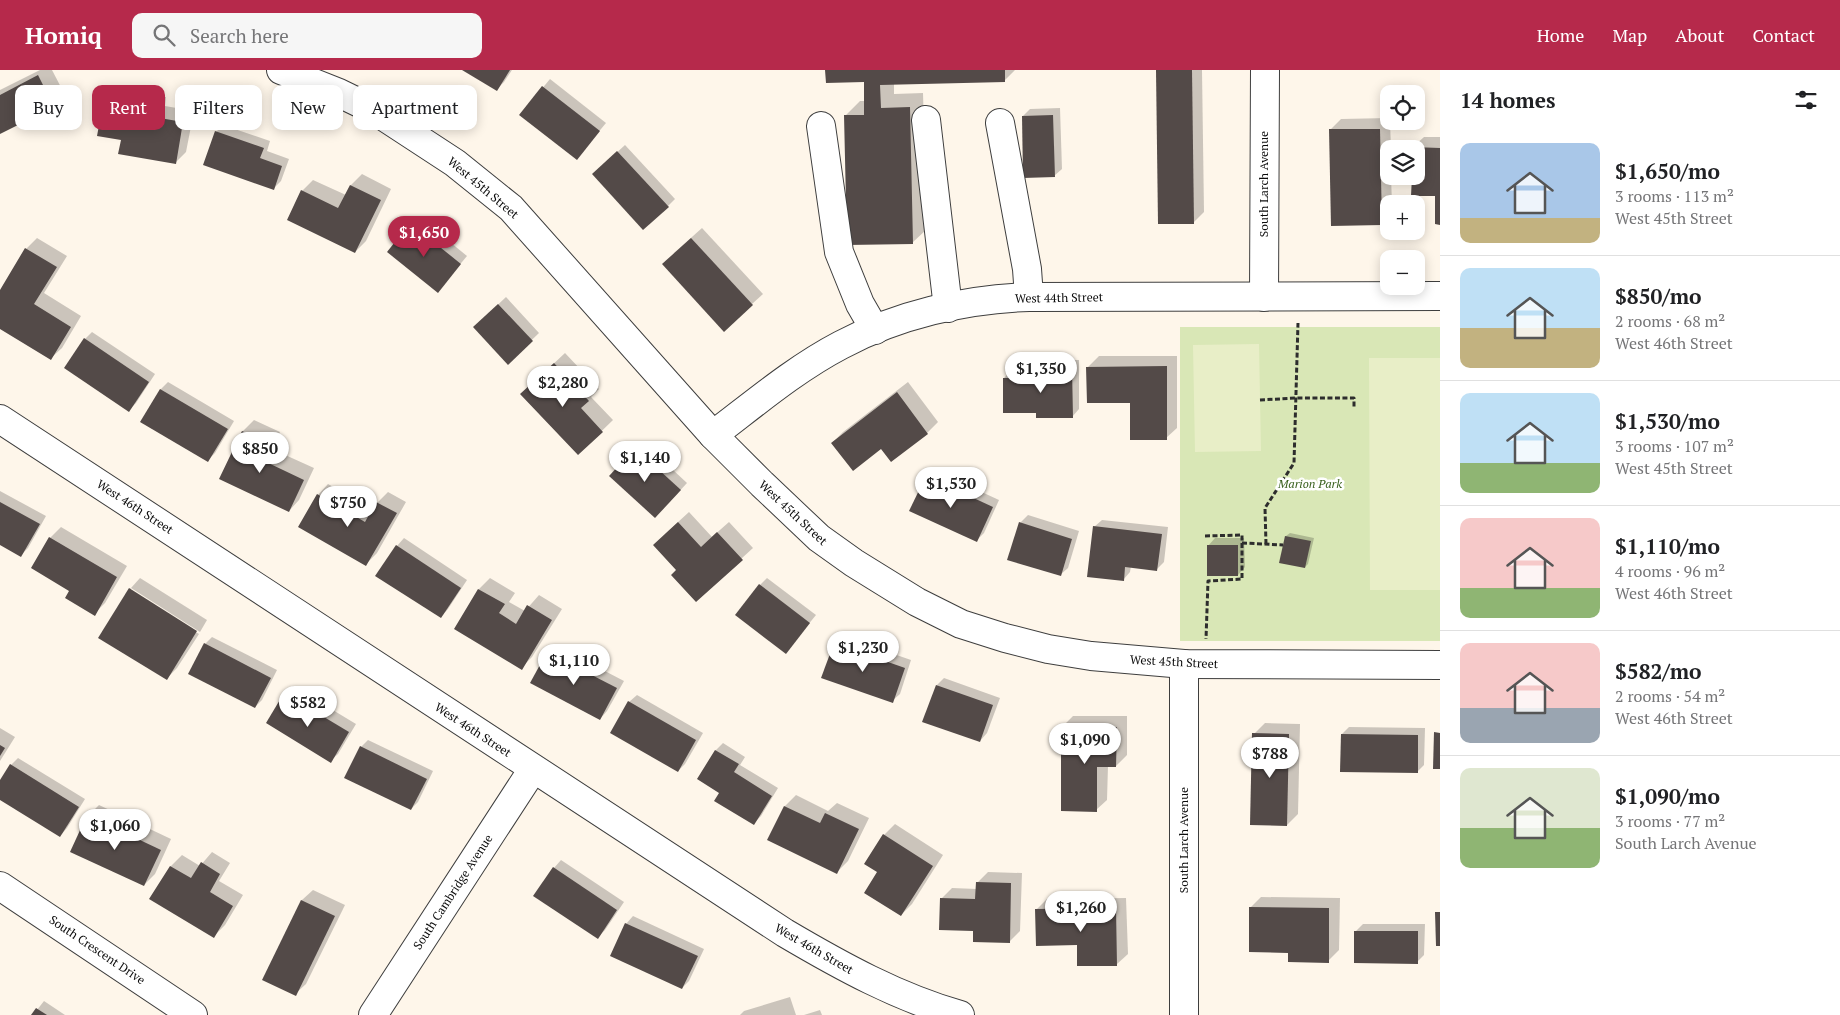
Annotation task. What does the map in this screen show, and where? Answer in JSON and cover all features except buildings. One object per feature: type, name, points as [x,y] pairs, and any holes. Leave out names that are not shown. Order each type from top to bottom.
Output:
[{"type":"street","name":"West 45th Street","points":[[281,70],[340,93],[374,110],[455,163],[510,208],[713,435],[818,538],[917,602],[961,624],[1004,638],[1048,649],[1091,656],[1195,664],[1440,665]]},
{"type":"street","name":"South Larch Avenue","points":[[1264,297],[1265,70]]},
{"type":"street","points":[[926,120],[948,308]]},
{"type":"street","points":[[1000,123],[1027,269],[1029,298]]},
{"type":"street","points":[[821,126],[839,252],[860,304],[875,330]]},
{"type":"street","name":"West 44th Street","points":[[713,435],[795,373],[840,345],[910,317],[948,308],[1014,298],[1440,296]]},
{"type":"street","name":"West 46th Street","points":[[0,419],[785,933],[825,957],[867,978],[908,997],[960,1015]]},
{"type":"street","name":"South Larch Avenue","points":[[1184,1015],[1195,664]]},
{"type":"street","name":"South Cambridge Avenue","points":[[373,1015],[533,769]]},
{"type":"street","name":"South Crescent Drive","points":[[0,886],[194,1015]]},
{"type":"path","points":[[1266,544],[1265,508],[1294,463],[1299,297]]},
{"type":"path","points":[[1260,400],[1354,398],[1354,408]]},
{"type":"path","points":[[1195,664],[1208,581],[1242,579],[1242,535],[1205,536]]},
{"type":"path","points":[[1242,542],[1283,545]]},
{"type":"green space","name":"Marion Park","points":[[1180,327],[1440,327],[1440,641],[1180,641]]},
{"type":"green space","points":[[1259,344],[1261,451],[1195,452],[1193,345]]},
{"type":"green space","points":[[1369,358],[1440,358],[1440,590],[1370,590]]}]
